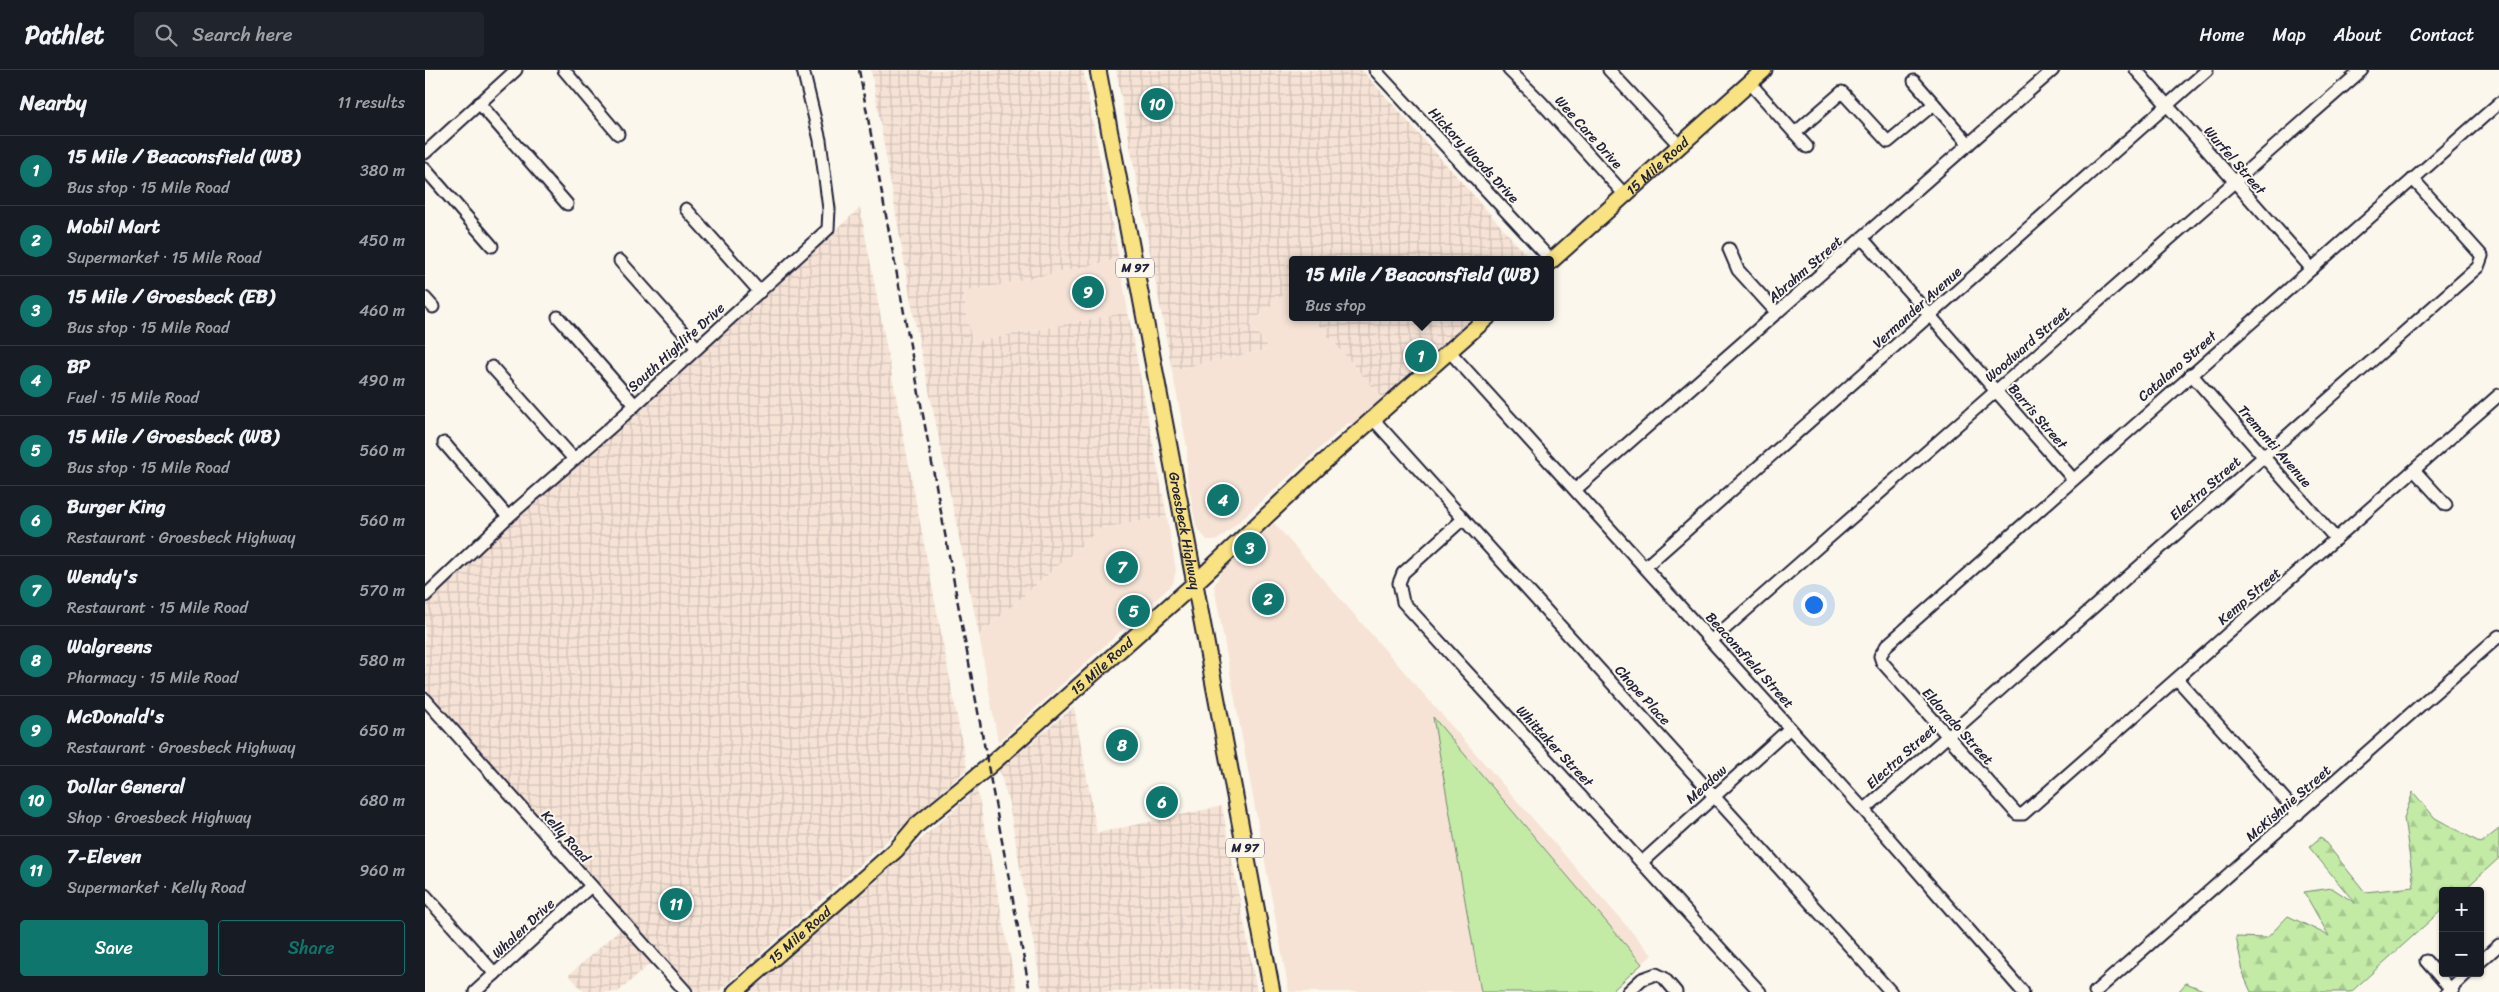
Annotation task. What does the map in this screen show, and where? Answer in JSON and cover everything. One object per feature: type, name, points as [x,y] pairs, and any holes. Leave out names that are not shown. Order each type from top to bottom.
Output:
[{"type":"main road","name":"Groesbeck Highway","points":[[1098,70],[1272,992]]},
{"type":"main road","name":"15 Mile Road","points":[[1554,258],[1764,70]]},
{"type":"main road","name":"15 Mile Road","points":[[735,992],[896,850],[917,825],[987,768],[1194,584],[1373,419],[1485,321]]},
{"type":"street","points":[[425,153],[516,70]]},
{"type":"street","points":[[564,70],[618,134]]},
{"type":"street","name":"South Highlite Drive","points":[[425,596],[508,517],[574,460],[828,229],[829,209],[820,140],[803,70]]},
{"type":"street","name":"Hickory Woods Drive","points":[[1375,70],[1546,256]]},
{"type":"street","name":"Wee Care Drive","points":[[1509,70],[1541,102],[1625,195]]},
{"type":"street","points":[[1609,70],[1679,145]]},
{"type":"street","name":"Abrahm Street","points":[[1576,489],[2053,70]]},
{"type":"street","name":"Wurfel Street","points":[[2136,70],[2312,269]]},
{"type":"street","name":"Vermander Avenue","points":[[1645,567],[2207,70]]},
{"type":"street","name":"Woodward Street","points":[[1712,640],[2361,70]]},
{"type":"street","points":[[1914,81],[1969,144]]},
{"type":"street","points":[[1750,82],[1807,147]]},
{"type":"street","points":[[1795,133],[1843,92],[1888,142],[1934,104]]},
{"type":"street","points":[[479,103],[567,204]]},
{"type":"street","name":"Catalano Street","points":[[1880,656],[1887,645],[2499,103]]},
{"type":"street","points":[[425,169],[492,246]]},
{"type":"street","name":"Electra Street","points":[[1865,810],[1947,735],[2472,273],[2482,262],[2482,256],[2413,179]]},
{"type":"street","points":[[685,209],[760,292]]},
{"type":"street","name":"Barris Street","points":[[1862,238],[2073,479]]},
{"type":"street","points":[[1729,249],[1738,270],[1777,313]]},
{"type":"street","points":[[621,261],[697,348]]},
{"type":"street","points":[[558,317],[635,405]]},
{"type":"street","name":"Beaconsfield Street","points":[[1450,352],[1865,810],[2023,992]]},
{"type":"street","points":[[491,367],[574,460]]},
{"type":"street","name":"Tremonti Avenue","points":[[2191,374],[2336,539]]},
{"type":"street","name":"Kemp Street","points":[[2017,814],[2023,814],[2499,395]]},
{"type":"street","name":"Chope Place","points":[[1373,419],[1891,992]]},
{"type":"street","points":[[444,443],[508,517]]},
{"type":"street","points":[[2414,470],[2446,505]]},
{"type":"street","name":"Whittaker Street","points":[[1463,519],[1403,572],[1399,583],[1403,602],[1760,992]]},
{"type":"street","name":"McKishnie Street","points":[[2095,992],[2499,636]]},
{"type":"street","name":"Eldorado Street","points":[[1880,656],[1886,669],[2017,814]]},
{"type":"street","points":[[2177,679],[2298,814]]},
{"type":"street","name":"Kelly Road","points":[[425,699],[686,992]]},
{"type":"street","name":"Meadow","points":[[1642,862],[1790,728]]},
{"type":"street","name":"Whalen Drive","points":[[475,992],[591,886]]},
{"type":"street","points":[[425,895],[495,974]]},
{"type":"street","points":[[2484,958],[2499,945]]},
{"type":"street","points":[[2426,961],[2450,991],[2463,977]]},
{"type":"street","points":[[1628,992],[1642,979],[1656,974],[1664,978],[1677,992]]},
{"type":"shaded area","points":[[871,70],[1083,70],[1119,259],[963,293],[972,342],[1128,312],[1167,517],[1101,528],[979,635],[912,307]]},
{"type":"shaded area","points":[[1116,70],[1362,70],[1527,256],[1289,256],[1289,291],[1288,290],[1250,324],[1270,349],[1172,370]]},
{"type":"shaded area","points":[[860,208],[967,769],[718,992],[696,992],[661,954],[618,992],[584,992],[569,975],[630,920],[425,689],[425,602]]},
{"type":"shaded area","points":[[1119,259],[1128,312],[972,342],[963,293]]},
{"type":"shaded area","points":[[1288,290],[1289,321],[1315,321],[1382,398],[1354,424],[1348,423],[1223,536],[1217,540],[1207,540],[1196,527],[1187,476],[1187,447],[1172,370],[1270,349],[1250,324]]},
{"type":"shaded area","points":[[1315,321],[1469,321],[1382,398]]},
{"type":"shaded area","points":[[1167,517],[1176,570],[1173,584],[998,742],[979,635],[1101,528]]},
{"type":"shaded area","points":[[1274,523],[1652,955],[1611,992],[1289,992],[1214,586],[1223,569]]},
{"type":"shaded area","points":[[1074,707],[1097,833],[1222,806],[1257,992],[1042,992],[1009,804],[999,769]]},
{"type":"shaded area","points":[[977,789],[1017,992],[750,992]]},
{"type":"green space","points":[[1433,717],[1642,964],[1611,992],[1481,992]]},
{"type":"green space","points":[[2413,792],[2435,818],[2481,843],[2499,829],[2499,858],[2467,887],[2439,887],[2439,913],[2351,992],[2251,992],[2244,976],[2236,937],[2267,938],[2288,916],[2329,936],[2304,892],[2332,888],[2355,903],[2309,847],[2321,837],[2365,892],[2414,887],[2404,818]]},
{"type":"green space","points":[[2186,983],[2208,992],[2178,992]]},
{"type":"railway","points":[[859,70],[1030,992]]},
{"type":"place","name":"Dollar General","points":[[1157,104]]},
{"type":"place","name":"McDonald's","points":[[1088,292]]},
{"type":"place","name":"15 Mile / Beaconsfield (WB)","points":[[1421,356]]},
{"type":"place","name":"BP","points":[[1223,500]]},
{"type":"place","name":"15 Mile / Groesbeck (EB)","points":[[1250,548]]},
{"type":"place","name":"Wendy's","points":[[1122,567]]},
{"type":"place","name":"Mobil Mart","points":[[1268,599]]},
{"type":"place","name":"15 Mile / Groesbeck (WB)","points":[[1134,611]]},
{"type":"place","name":"Walgreens","points":[[1122,745]]},
{"type":"place","name":"Burger King","points":[[1162,802]]},
{"type":"place","name":"7-Eleven","points":[[676,904]]}]
